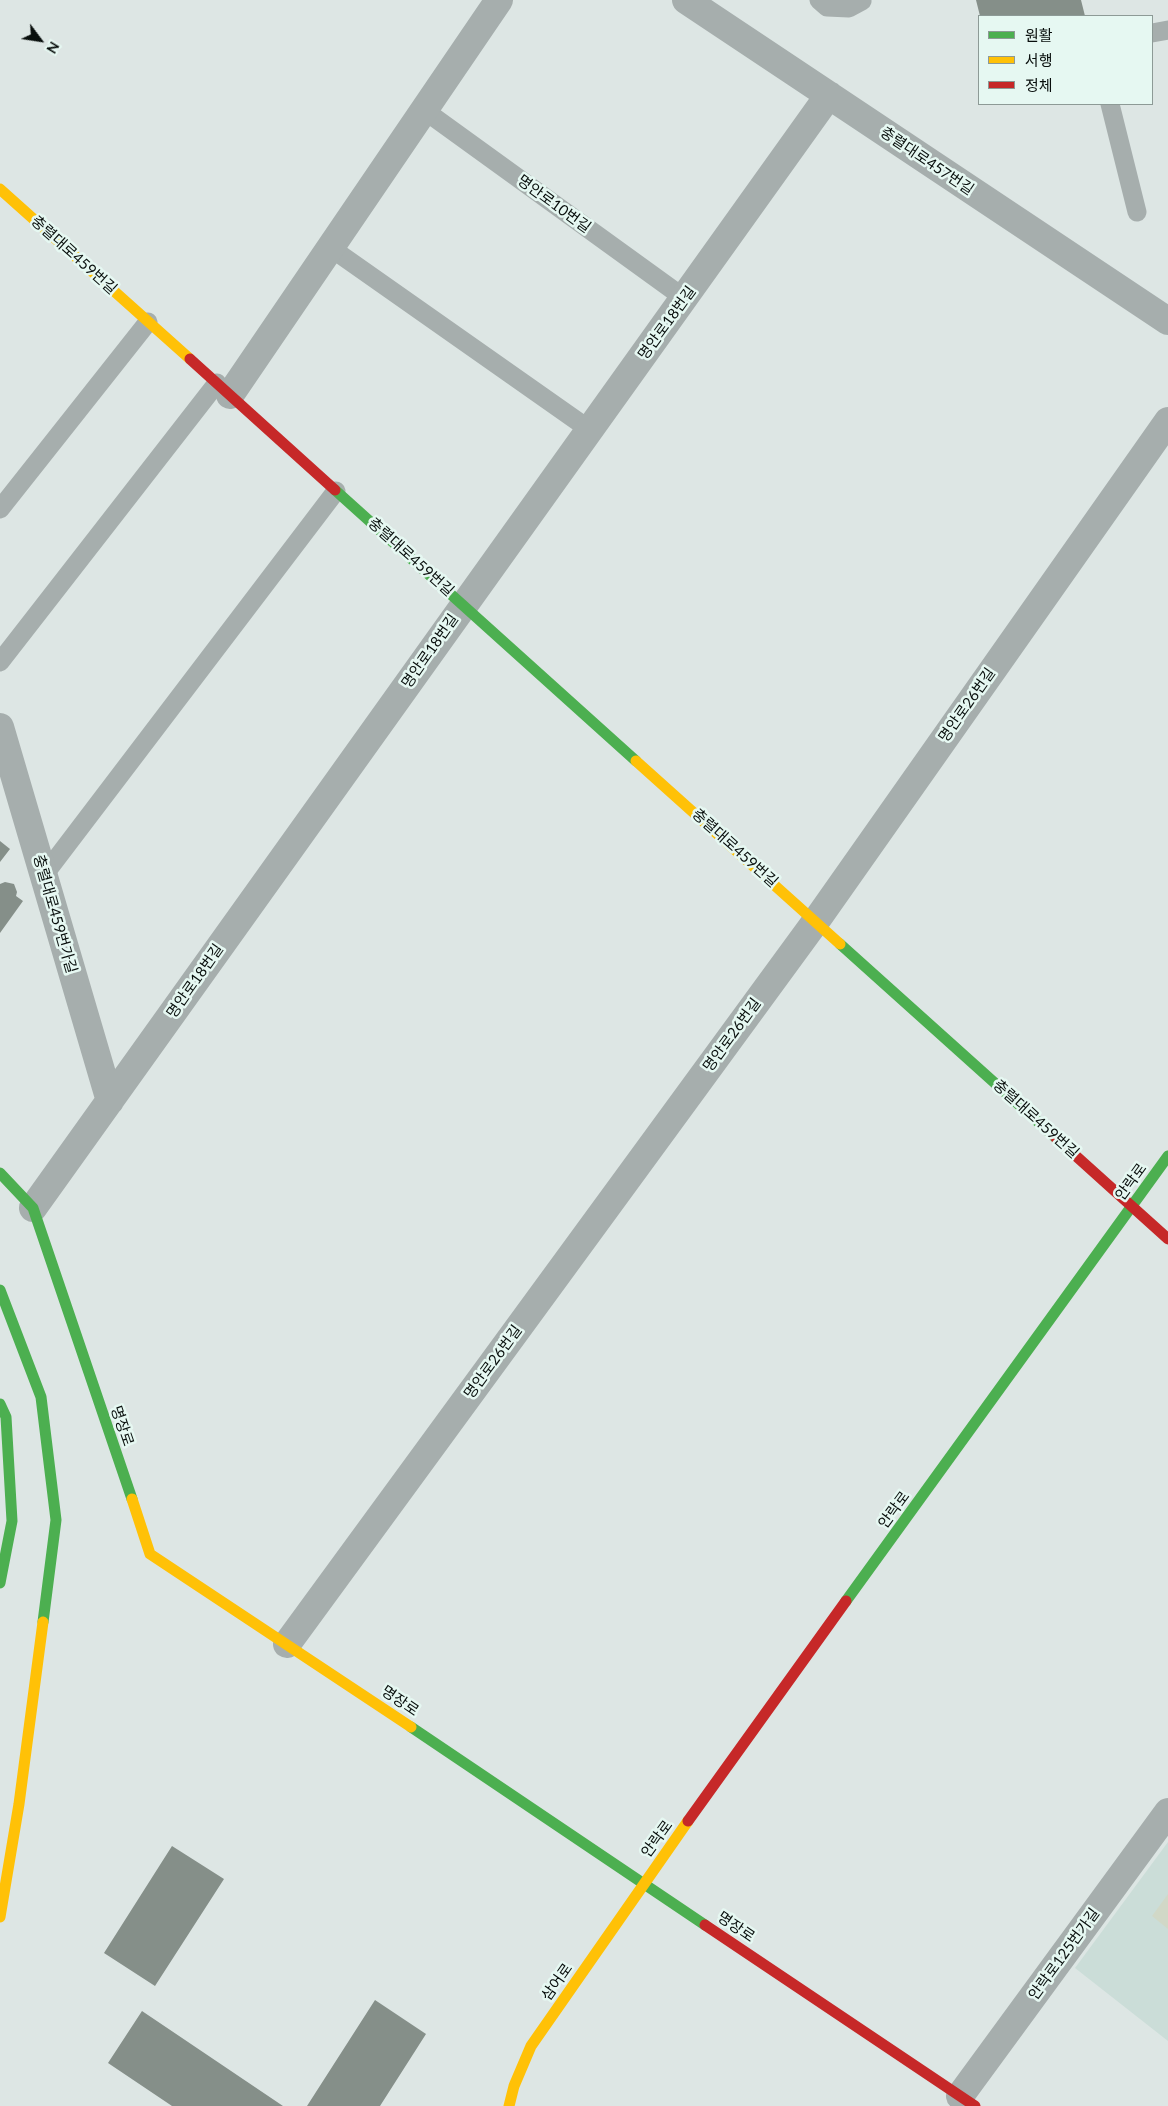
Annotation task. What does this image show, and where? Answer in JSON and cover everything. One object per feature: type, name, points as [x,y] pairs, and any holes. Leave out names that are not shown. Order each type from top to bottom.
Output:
[{"type":"main road","name":"충렬대로459번길","points":[[0,189],[816,920],[1168,1239]]},
{"type":"main road","name":"안락로","points":[[643,1883],[1168,1156]]},
{"type":"main road","name":"명장로","points":[[0,1173],[33,1208],[150,1554],[288,1644],[967,2101]]},
{"type":"main road","points":[[0,1290],[41,1397],[56,1520],[19,1804],[0,1917]]},
{"type":"main road","points":[[0,1404],[6,1417],[12,1521],[0,1583]]},
{"type":"main road","name":"삼어로","points":[[509,2106],[514,2086],[531,2046],[643,1883]]},
{"type":"street","points":[[223,389],[330,248],[499,0]]},
{"type":"street","name":"충렬대로457번길","points":[[686,0],[1168,321]]},
{"type":"street","name":"명안로18번길","points":[[33,1208],[829,96]]},
{"type":"street","name":"명안로26번길","points":[[288,1644],[816,920],[1168,420]]},
{"type":"street","name":"충렬대로459번가길","points":[[0,727],[110,1101]]},
{"type":"street","name":"안락로125번가길","points":[[967,2101],[1168,1812]]},
{"type":"lane","points":[[819,0],[827,7],[849,8],[862,1]]},
{"type":"lane","points":[[1153,33],[1168,30]]},
{"type":"lane","points":[[1110,105],[1137,212]]},
{"type":"lane","name":"명안로10번길","points":[[424,110],[684,298]]},
{"type":"lane","points":[[330,248],[590,430]]},
{"type":"lane","points":[[0,509],[148,322]]},
{"type":"lane","points":[[0,662],[223,389]]},
{"type":"lane","points":[[44,875],[336,491]]},
{"type":"shaded area","points":[[1168,1842],[1168,2041],[1075,1968]]},
{"type":"green space","points":[[1168,1894],[1168,1929],[1152,1916]]},
{"type":"building","points":[[976,0],[1081,0],[1085,15],[980,15]]},
{"type":"building","points":[[0,841],[10,849],[0,862]]},
{"type":"building","points":[[5,882],[14,884],[17,892],[16,896],[23,901],[0,933],[0,884]]},
{"type":"building","points":[[172,1846],[224,1879],[155,1986],[104,1953]]},
{"type":"building","points":[[375,2000],[426,2034],[380,2106],[307,2106]]},
{"type":"building","points":[[142,2011],[283,2106],[172,2106],[108,2063]]},
{"type":"traffic: fast","points":[[335,490],[636,761]]},
{"type":"traffic: fast","points":[[840,944],[1056,1138]]},
{"type":"traffic: fast","points":[[846,1601],[1168,1156]]},
{"type":"traffic: fast","points":[[0,1173],[33,1208],[132,1499]]},
{"type":"traffic: fast","points":[[0,1290],[41,1397],[56,1520],[43,1622]]},
{"type":"traffic: fast","points":[[0,1404],[6,1417],[12,1521],[0,1583]]},
{"type":"traffic: fast","points":[[411,1727],[705,1925]]},
{"type":"traffic: slow","points":[[0,189],[190,359]]},
{"type":"traffic: slow","points":[[636,761],[840,944]]},
{"type":"traffic: slow","points":[[132,1499],[150,1554],[411,1727]]},
{"type":"traffic: slow","points":[[0,1917],[19,1804],[43,1622]]},
{"type":"traffic: slow","points":[[509,2106],[514,2086],[531,2046],[688,1821]]},
{"type":"traffic: jam","points":[[190,359],[335,490]]},
{"type":"traffic: jam","points":[[1056,1138],[1168,1239]]},
{"type":"traffic: jam","points":[[688,1821],[846,1601]]},
{"type":"traffic: jam","points":[[705,1925],[975,2106]]}]
